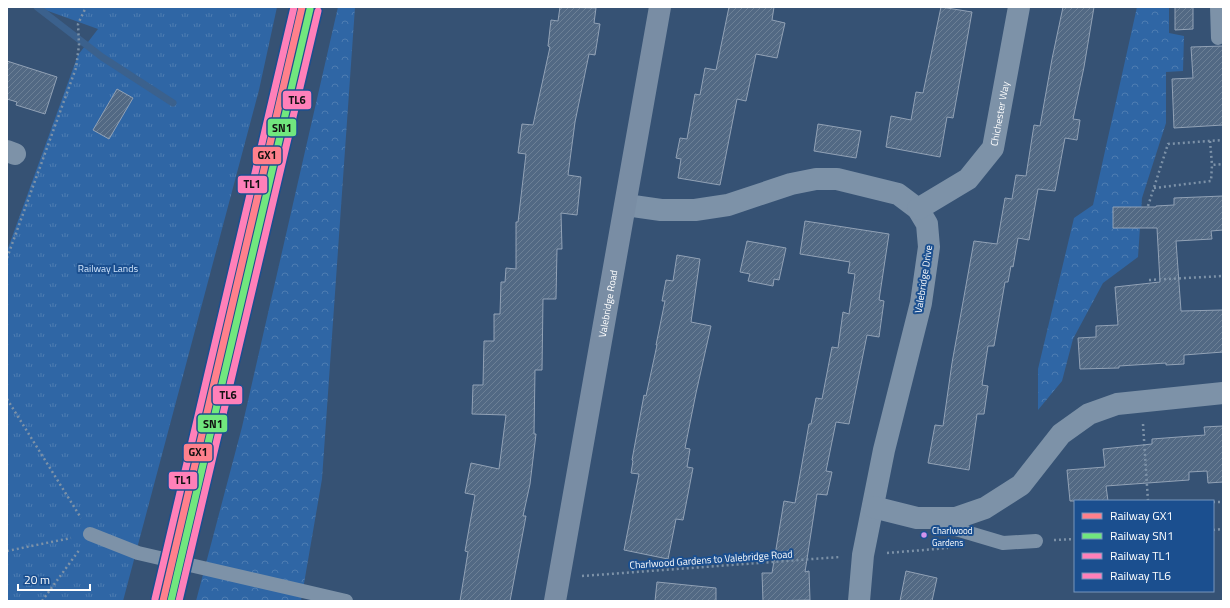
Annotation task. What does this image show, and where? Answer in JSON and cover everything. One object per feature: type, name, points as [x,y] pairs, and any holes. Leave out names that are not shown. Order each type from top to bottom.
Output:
[{"type":"street","name":"Valebridge Road","points":[[555,601],[660,7]]},
{"type":"street","name":"Chichester Way","points":[[918,209],[968,179],[993,148],[1019,7]]},
{"type":"street","name":"Valebridge Drive","points":[[626,205],[660,210],[695,210],[728,205],[790,184],[816,179],[837,179],[898,194],[918,209],[927,224],[929,247],[920,303],[884,450],[863,555],[858,601]]},
{"type":"street","points":[[873,507],[917,518],[956,518],[985,508],[1021,485],[1061,434],[1089,414],[1117,404],[1223,393]]},
{"type":"lane","points":[[1217,7],[1218,38]]},
{"type":"lane","points":[[917,518],[1003,544],[1036,541]]},
{"type":"lane","points":[[90,534],[138,554],[346,601]]},
{"type":"path","points":[[7,258],[76,68],[79,45],[78,24],[86,7]]},
{"type":"path","points":[[1148,206],[1168,144],[1223,140]]},
{"type":"path","points":[[1154,188],[1211,181],[1212,165],[1210,141]]},
{"type":"path","points":[[1212,165],[1223,164]]},
{"type":"path","points":[[1149,280],[1223,276]]},
{"type":"path","points":[[7,398],[90,534]]},
{"type":"path","points":[[1142,402],[1148,500]]},
{"type":"path","points":[[7,551],[90,534]]},
{"type":"path","points":[[42,601],[90,534]]},
{"type":"path","name":"Charlwood Gardens to Valebridge Road","points":[[559,578],[948,548]]},
{"type":"green space","name":"Railway Lands","points":[[37,7],[277,7],[259,90],[123,601],[7,601],[7,251],[78,55],[98,29]]},
{"type":"green space","points":[[338,7],[355,7],[322,479],[301,601],[196,601],[242,427]]},
{"type":"green space","points":[[1137,7],[1169,7],[1169,33],[1184,36],[1183,71],[1166,72],[1166,123],[1142,198],[1138,257],[1103,283],[1073,339],[1062,381],[1038,410],[1038,369],[1074,218],[1093,205]]},
{"type":"building","points":[[560,7],[596,8],[594,23],[600,24],[595,55],[589,54],[575,122],[568,175],[581,177],[577,215],[561,213],[562,249],[557,249],[556,299],[543,299],[542,370],[535,370],[534,434],[536,434],[530,484],[523,516],[526,516],[510,601],[460,601],[468,552],[465,551],[475,495],[465,493],[471,463],[499,469],[506,415],[472,414],[473,385],[483,385],[484,341],[494,341],[494,314],[500,314],[501,282],[505,282],[506,268],[516,269],[516,222],[518,222],[526,154],[518,153],[522,124],[533,125],[550,47],[548,46],[551,20],[558,21]]},
{"type":"building","points":[[729,7],[774,7],[772,20],[785,23],[777,58],[756,54],[746,101],[737,99],[720,185],[678,178],[681,159],[676,158],[680,138],[687,139],[695,94],[700,95],[705,68],[716,70]]},
{"type":"building","points":[[941,7],[972,12],[953,118],[947,117],[940,157],[886,147],[891,116],[911,120],[916,92],[923,93]]},
{"type":"building","points":[[1063,7],[1094,7],[1084,67],[1073,119],[1080,120],[1077,140],[1065,138],[1055,191],[1038,189],[1029,240],[1018,238],[1013,267],[1011,266],[1008,282],[1005,282],[994,346],[988,346],[982,385],[988,386],[984,414],[977,414],[969,470],[928,463],[935,425],[943,426],[952,363],[974,241],[997,244],[1005,198],[1012,199],[1016,175],[1026,176],[1034,125],[1040,126]]},
{"type":"building","points":[[1175,7],[1193,7],[1193,29],[1175,30]]},
{"type":"building","points":[[1223,46],[1223,125],[1174,128],[1172,79],[1193,78],[1191,47]]},
{"type":"building","points":[[7,61],[57,77],[45,114],[16,105],[17,102],[7,99]]},
{"type":"building","points":[[117,89],[133,98],[109,139],[93,130]]},
{"type":"building","points":[[818,124],[861,131],[856,158],[814,151]]},
{"type":"building","points":[[1223,196],[1223,230],[1211,231],[1212,239],[1176,241],[1181,311],[1223,310],[1223,352],[1184,355],[1184,364],[1166,365],[1166,363],[1119,366],[1119,368],[1080,369],[1078,338],[1096,337],[1096,326],[1118,325],[1115,287],[1160,282],[1157,228],[1113,228],[1113,207],[1156,207],[1174,205],[1174,198]]},
{"type":"building","points":[[805,221],[889,234],[879,300],[884,301],[879,337],[867,335],[849,424],[836,422],[826,471],[832,472],[827,495],[817,494],[805,572],[809,571],[810,600],[763,601],[762,573],[772,573],[784,501],[795,503],[809,424],[811,424],[816,398],[822,399],[832,347],[838,348],[843,312],[849,314],[855,274],[848,273],[850,262],[800,254]]},
{"type":"building","points":[[747,241],[786,248],[779,280],[774,279],[773,286],[748,281],[750,274],[740,272]]},
{"type":"building","points":[[677,255],[700,259],[691,322],[711,326],[685,448],[690,449],[687,467],[693,468],[683,520],[676,519],[668,559],[624,550],[639,474],[631,473],[632,460],[644,395],[646,396],[657,345],[665,301],[662,301],[666,280],[673,281]]},
{"type":"building","points":[[1223,426],[1223,482],[1208,483],[1207,471],[1189,472],[1189,480],[1106,486],[1108,500],[1070,501],[1067,470],[1105,467],[1103,449],[1152,444],[1152,439],[1205,435],[1204,427]]},
{"type":"building","points":[[906,571],[937,578],[932,601],[900,601]]},
{"type":"building","points":[[657,582],[716,588],[716,601],[655,601]]},
{"type":"waterway","points":[[37,7],[102,57],[173,103]]},
{"type":"rail line","name":"TL1","points":[[155,599],[294,7]]},
{"type":"rail line","name":"GX1","points":[[163,601],[302,7]]},
{"type":"rail line","name":"SN1","points":[[171,601],[310,9]]},
{"type":"rail line","name":"TL6","points":[[179,601],[318,11]]},
{"type":"place","name":"Charlwood Gardens","points":[[924,535]]}]
